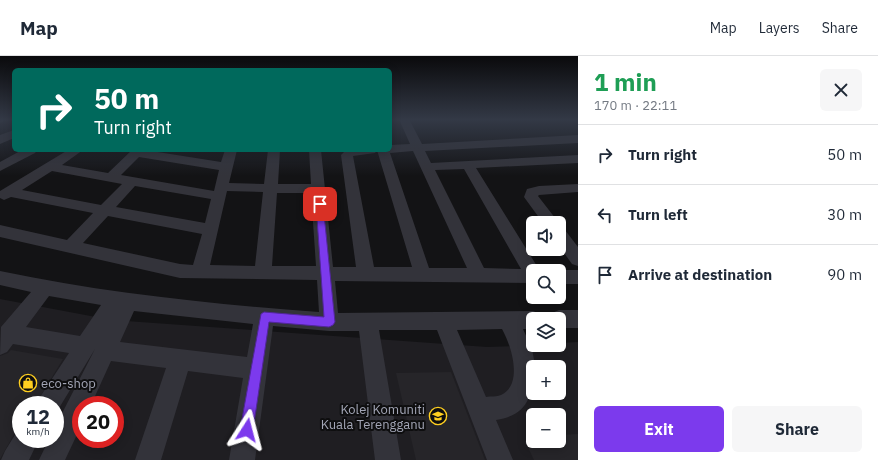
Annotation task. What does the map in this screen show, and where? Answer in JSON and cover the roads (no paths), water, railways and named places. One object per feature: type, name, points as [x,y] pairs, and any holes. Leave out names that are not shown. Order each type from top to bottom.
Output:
[{"type":"street","points":[[413,138],[479,276]]},
{"type":"street","points":[[392,149],[578,139]]},
{"type":"street","points":[[543,141],[564,160]]},
{"type":"street","points":[[0,167],[27,152]]},
{"type":"street","points":[[4,195],[74,152]]},
{"type":"street","points":[[111,177],[138,152],[226,167]]},
{"type":"street","points":[[200,272],[230,152]]},
{"type":"street","points":[[263,273],[274,152]]},
{"type":"street","points":[[316,152],[318,189],[337,274],[329,322]]},
{"type":"street","points":[[351,152],[347,155],[366,274]]},
{"type":"street","points":[[385,152],[423,275]]},
{"type":"street","points":[[427,167],[578,159]]},
{"type":"street","points":[[468,165],[526,264]]},
{"type":"street","points":[[50,167],[132,181],[220,192],[270,189],[318,189]]},
{"type":"street","points":[[70,247],[132,181]]},
{"type":"street","points":[[546,216],[531,196],[532,192],[539,190],[578,188]]},
{"type":"street","points":[[4,195],[104,210],[210,230]]},
{"type":"street","points":[[0,231],[180,271],[479,276],[526,275]]},
{"type":"street","points":[[566,243],[578,259]]},
{"type":"street","points":[[566,277],[578,277]]},
{"type":"street","points":[[0,278],[44,288],[122,300],[264,317],[329,322],[526,320]]},
{"type":"street","points":[[4,340],[44,288]]},
{"type":"street","points":[[52,460],[95,348],[122,300]]},
{"type":"street","points":[[242,460],[264,317]]},
{"type":"street","points":[[566,319],[578,319]]},
{"type":"street","points":[[479,409],[505,406],[516,399],[522,388],[525,372],[525,359],[518,339],[508,320]]},
{"type":"street","points":[[368,322],[388,460]]},
{"type":"street","points":[[444,322],[500,460]]},
{"type":"street","points":[[4,340],[95,348],[256,369]]},
{"type":"street","points":[[55,396],[95,348]]},
{"type":"street","points":[[148,460],[180,360]]},
{"type":"street","points":[[14,460],[21,448]]},
{"type":"place","name":"eco-shop","points":[[28,383]]},
{"type":"place","name":"Kolej Komuniti Kuala Terengganu","points":[[438,416]]}]
